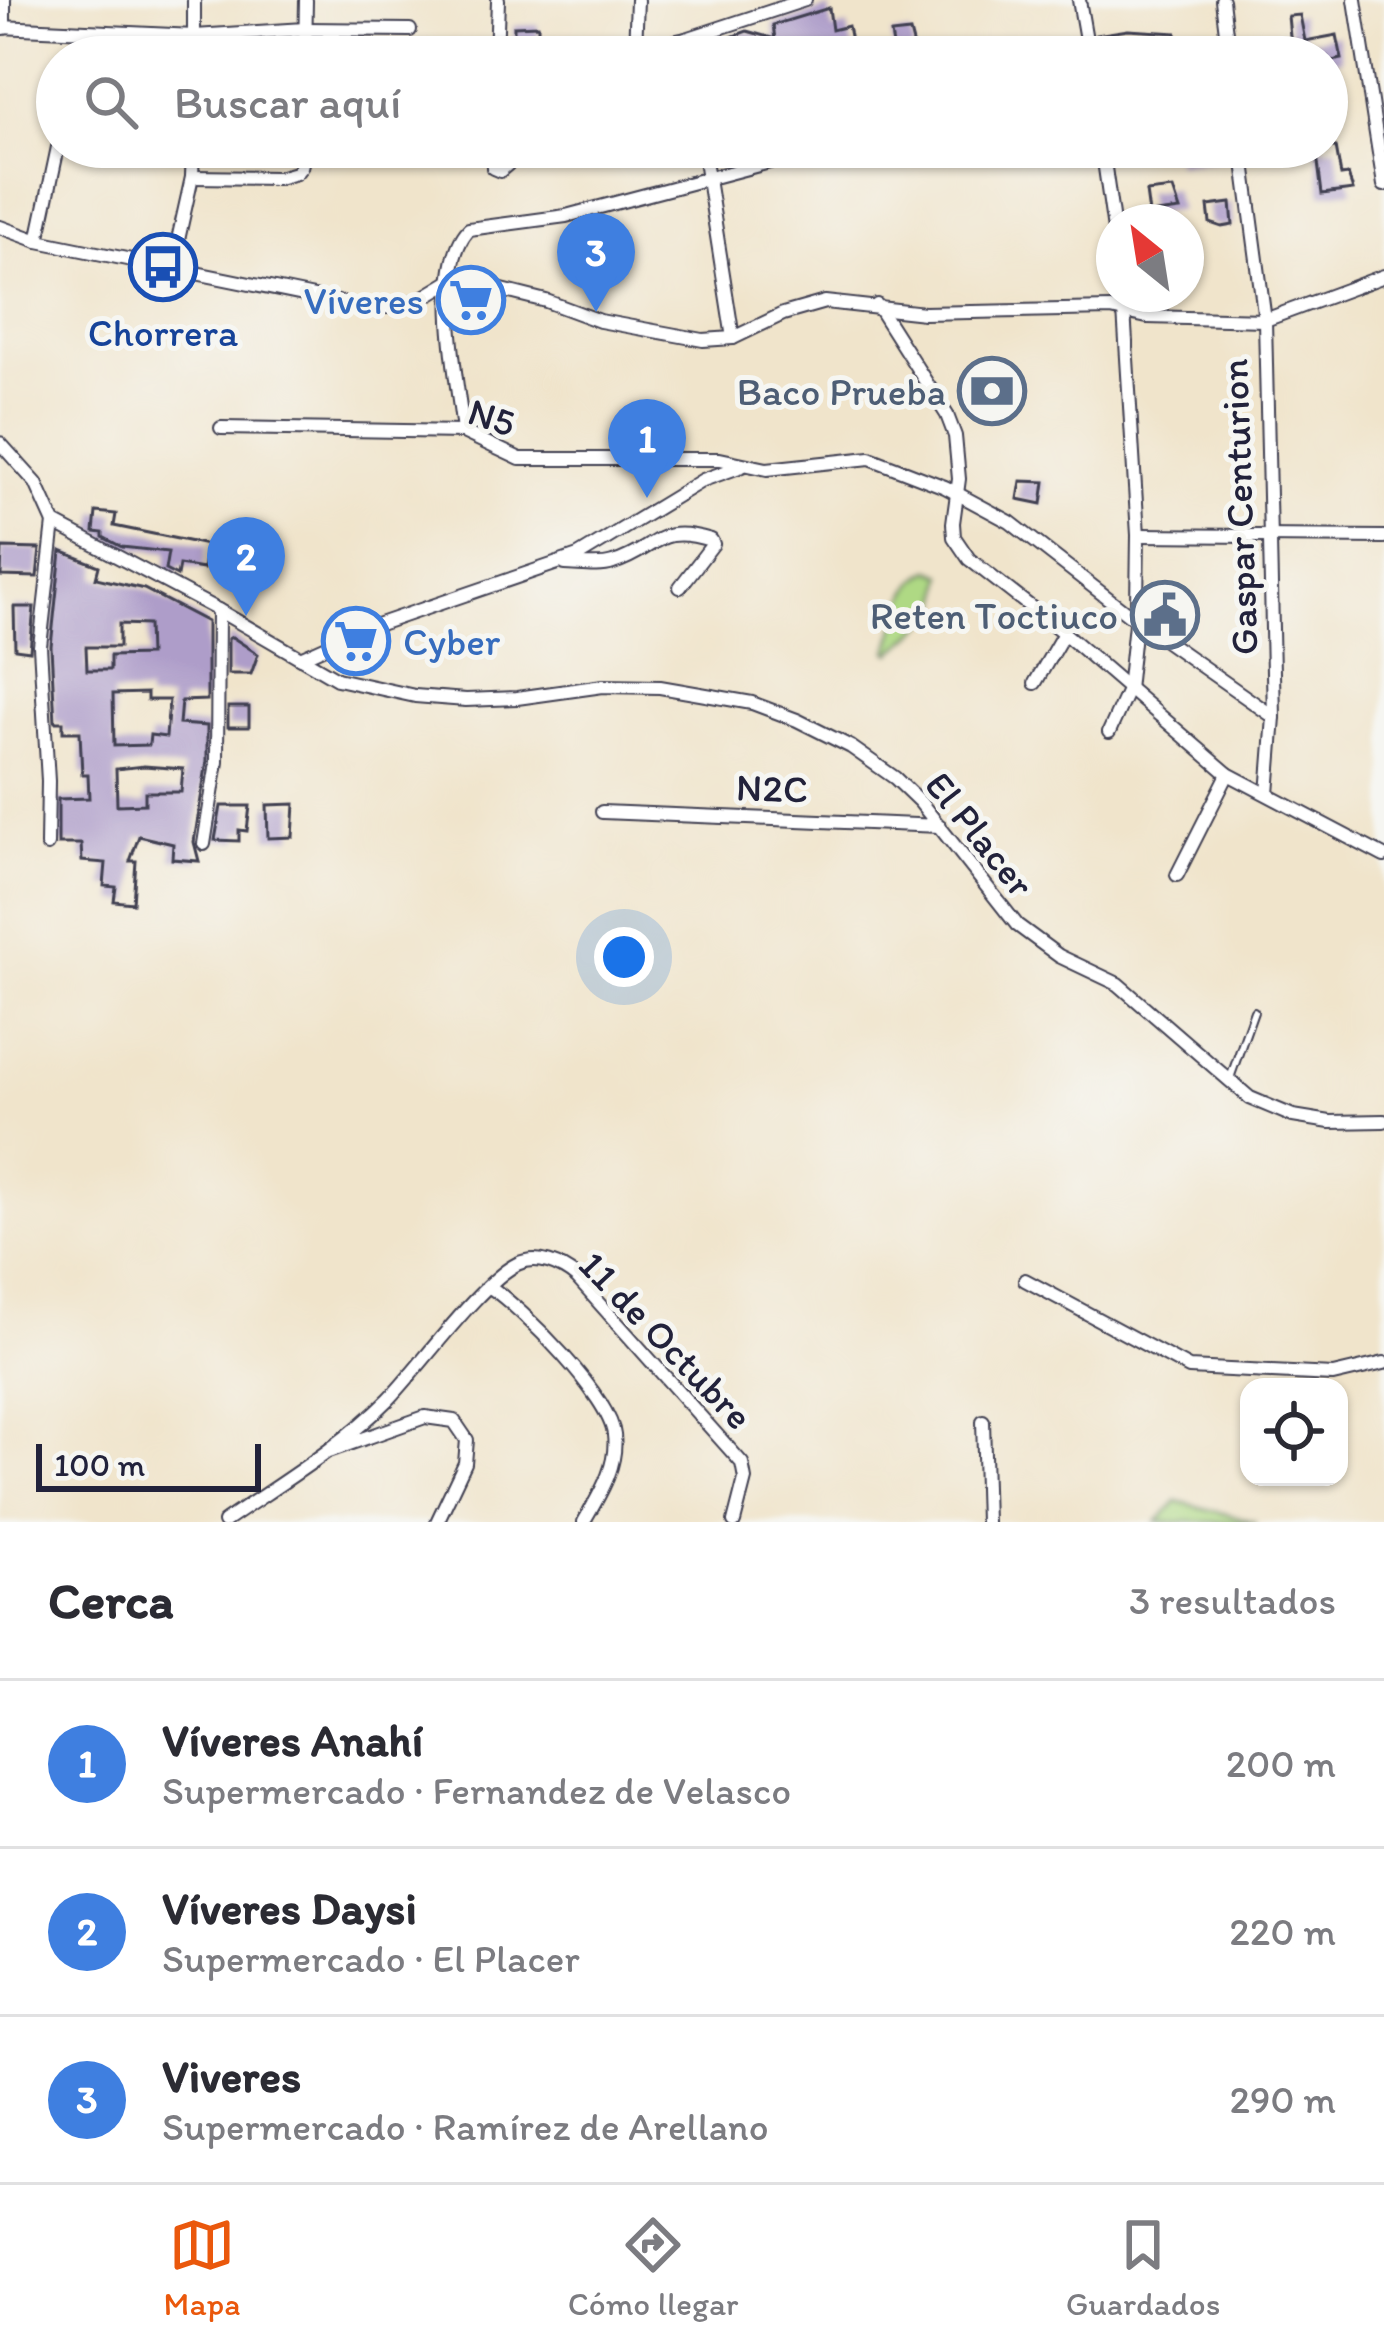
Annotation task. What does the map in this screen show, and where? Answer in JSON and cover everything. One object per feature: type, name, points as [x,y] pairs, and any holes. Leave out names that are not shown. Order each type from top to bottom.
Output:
[{"type":"street","points":[[4,0],[2,27],[194,36],[305,28],[410,30]]},
{"type":"street","points":[[194,0],[194,36]]},
{"type":"street","points":[[305,36],[306,0]]},
{"type":"street","points":[[497,36],[498,0]]},
{"type":"street","points":[[634,36],[637,0]]},
{"type":"street","points":[[695,36],[806,0]]},
{"type":"street","points":[[1079,0],[1085,36]]},
{"type":"street","points":[[1222,0],[1226,36]]},
{"type":"street","points":[[1355,0],[1384,185]]},
{"type":"street","points":[[38,241],[54,168]]},
{"type":"street","points":[[172,267],[192,168]]},
{"type":"street","points":[[192,177],[278,178],[298,168]]},
{"type":"street","points":[[706,168],[734,338]]},
{"type":"street","points":[[463,432],[449,282],[458,244],[469,229],[566,216],[748,168]]},
{"type":"street","points":[[1105,168],[1110,204]]},
{"type":"street","name":"Gaspar Centurion","points":[[1245,168],[1265,320],[1274,717],[1268,794]]},
{"type":"street","points":[[0,227],[38,241],[363,307],[395,307],[449,282],[509,291],[601,321],[703,340],[734,338],[783,314],[825,302],[924,313],[1096,309]]},
{"type":"street","points":[[1109,732],[1128,691],[1136,620],[1138,535],[1125,312],[1147,317],[1265,320],[1384,276]]},
{"type":"street","points":[[877,305],[947,415],[958,453],[952,523],[959,547],[1228,774],[1384,856]]},
{"type":"street","name":"N5","points":[[221,428],[463,432],[520,459],[720,459],[782,468],[870,458],[957,493],[1010,522],[1136,620],[1274,717]]},
{"type":"street","points":[[0,443],[36,483],[54,523],[40,646],[47,845]]},
{"type":"street","points":[[300,658],[365,629],[578,556],[703,480],[743,465]]},
{"type":"street","name":"El Placer","points":[[54,523],[337,679],[415,697],[518,698],[622,686],[660,687],[752,703],[851,747],[895,778],[940,826],[1017,925],[1059,956],[1118,984],[1229,1081],[1268,1108],[1294,1116],[1330,1122],[1384,1121]]},
{"type":"street","points":[[551,564],[614,563],[682,532],[711,540],[713,544],[680,586]]},
{"type":"street","points":[[1138,535],[1384,537]]},
{"type":"street","points":[[204,844],[218,762],[218,610]]},
{"type":"street","points":[[1035,683],[1064,633]]},
{"type":"street","points":[[1177,874],[1228,774]]},
{"type":"street","name":"N2C","points":[[602,812],[940,826]]},
{"type":"street","name":"11 de Octubre","points":[[224,1522],[386,1402],[490,1287],[520,1263],[560,1264],[577,1278],[742,1463],[745,1479],[734,1522]]},
{"type":"street","points":[[1025,1280],[1189,1368],[1333,1375],[1384,1363]]},
{"type":"street","points":[[490,1287],[517,1305],[559,1352],[602,1406],[614,1432],[612,1466],[584,1522]]},
{"type":"street","points":[[324,1452],[424,1417],[454,1421],[467,1440],[465,1463],[437,1522]]},
{"type":"street","points":[[983,1421],[986,1522]]},
{"type":"lane","points":[[1229,1081],[1254,1011]]},
{"type":"green space","points":[[931,570],[944,575],[940,611],[892,653],[908,593]]},
{"type":"green space","points":[[1177,1501],[1256,1522],[1157,1522]]},
{"type":"building","points":[[829,8],[832,30],[848,26],[850,36],[775,36],[773,25]]},
{"type":"building","points":[[1300,15],[1304,36],[1290,36],[1288,16]]},
{"type":"building","points":[[538,25],[538,36],[514,36],[514,26]]},
{"type":"building","points":[[1128,30],[1176,36],[1096,36]]},
{"type":"building","points":[[1319,168],[1340,168],[1341,176],[1348,175],[1353,190],[1322,194]]},
{"type":"building","points":[[1173,189],[1178,204],[1148,204],[1146,192]]},
{"type":"building","points":[[1231,203],[1233,225],[1210,223],[1208,206]]},
{"type":"building","points":[[1021,481],[1045,482],[1042,504],[1018,499]]},
{"type":"building","points":[[96,512],[116,514],[114,526],[207,545],[203,569],[179,565],[177,576],[165,570],[168,552],[122,547],[103,537],[94,532]]},
{"type":"building","points":[[2,548],[40,549],[37,577],[1,576]]},
{"type":"building","points":[[61,551],[99,566],[96,578],[144,589],[207,622],[207,700],[181,701],[179,724],[207,726],[207,761],[194,842],[199,861],[172,859],[173,844],[139,836],[130,861],[136,861],[133,903],[114,901],[116,887],[104,886],[106,863],[82,861],[81,844],[58,844],[58,799],[89,798],[88,774],[82,774],[80,732],[63,732],[63,722],[55,722],[51,646]],"holes":[[[119,624],[148,625],[149,655],[110,656],[110,670],[87,670],[86,647],[119,647]],[[147,693],[147,700],[169,700],[166,737],[150,735],[149,745],[114,746],[113,694]],[[116,769],[183,769],[181,792],[145,792],[145,804],[117,805]]]},
{"type":"building","points":[[14,607],[34,607],[30,651],[15,649]]},
{"type":"building","points":[[228,639],[258,654],[251,674],[228,674]]},
{"type":"building","points":[[228,707],[249,707],[249,727],[228,727]]},
{"type":"building","points":[[295,804],[293,837],[268,838],[267,805]]},
{"type":"building","points":[[221,806],[250,806],[247,831],[239,830],[239,841],[215,840]]},
{"type":"place","name":"Chorrera","points":[[163,267]]},
{"type":"place","name":"Víveres","points":[[471,300]]},
{"type":"place","name":"Viveres","points":[[596,312]]},
{"type":"place","name":"Baco Prueba","points":[[992,391]]},
{"type":"place","name":"Víveres Anahí","points":[[647,498]]},
{"type":"place","name":"Reten Toctiuco","points":[[1165,615]]},
{"type":"place","name":"Víveres Daysi","points":[[246,616]]},
{"type":"place","name":"Cyber","points":[[356,641]]}]
